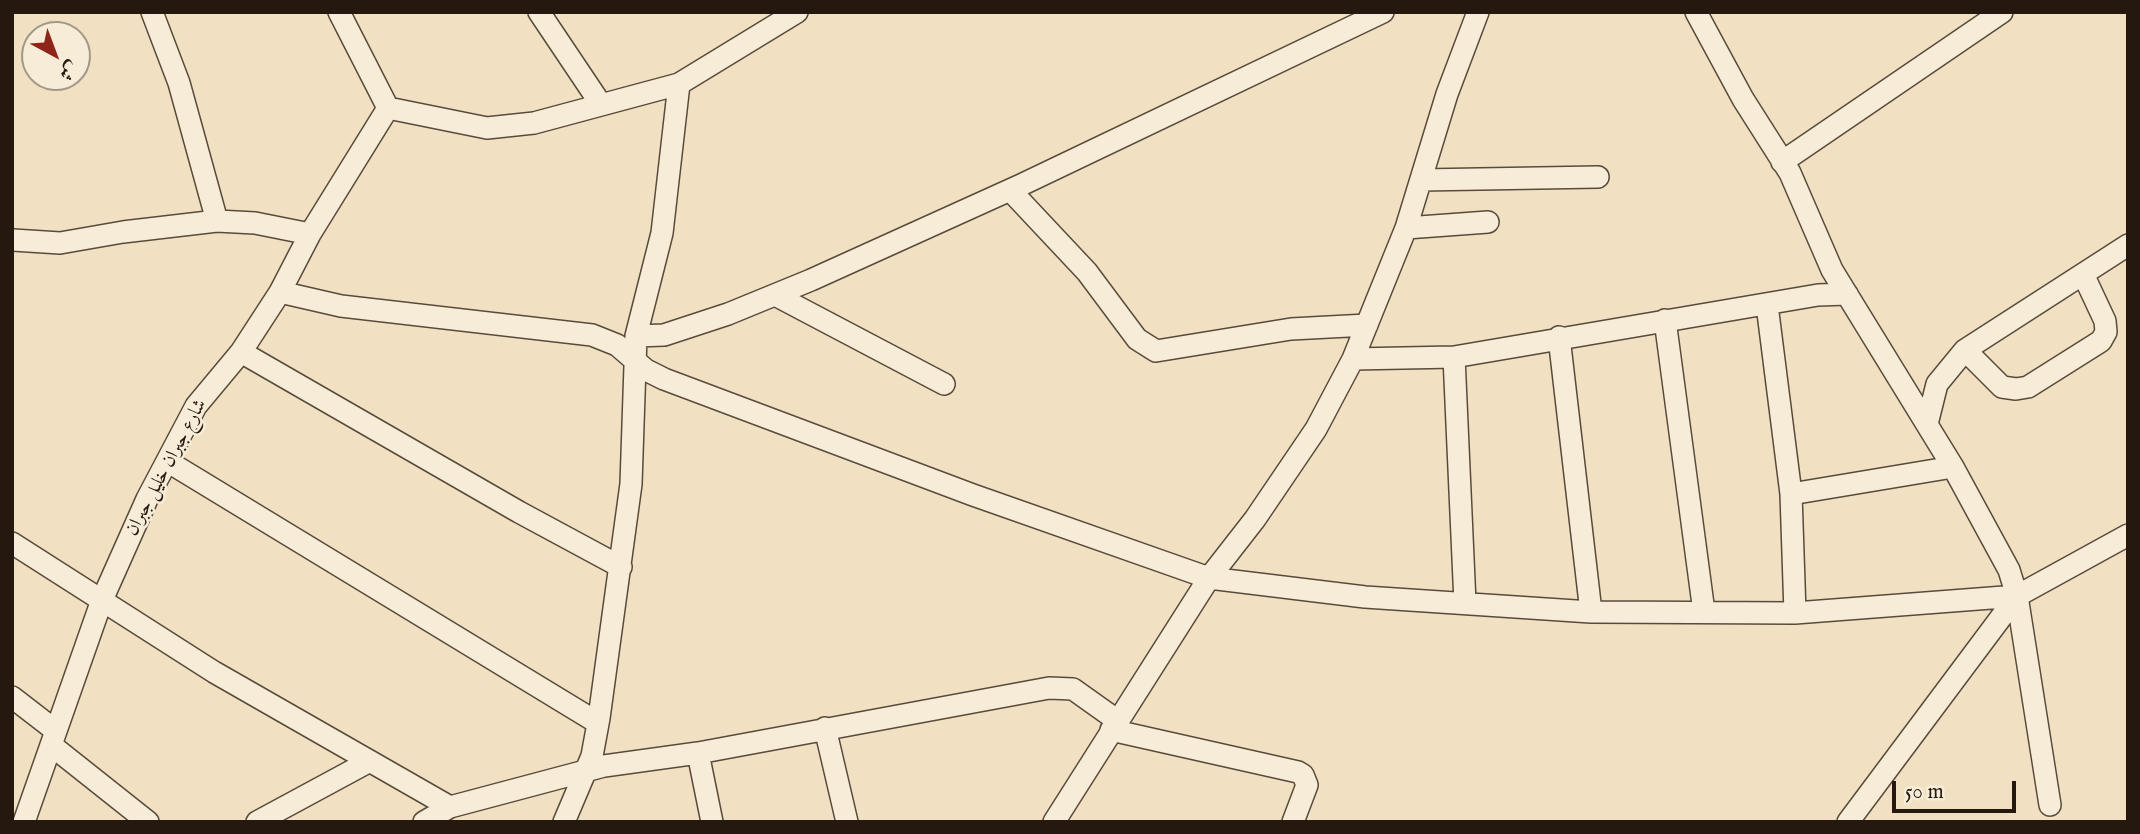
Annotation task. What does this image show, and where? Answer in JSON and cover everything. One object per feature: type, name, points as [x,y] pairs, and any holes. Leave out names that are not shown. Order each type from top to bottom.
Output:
[{"type":"street","points":[[152,12],[179,83],[217,221]]},
{"type":"street","points":[[339,12],[388,108],[487,128],[513,128],[679,84],[772,20],[797,12]]},
{"type":"street","points":[[539,12],[600,103]]},
{"type":"street","points":[[636,336],[664,335],[775,295],[1010,190],[1383,12]]},
{"type":"street","points":[[1054,822],[1209,578],[1255,519],[1316,429],[1353,359],[1406,228],[1478,12]]},
{"type":"street","points":[[1696,12],[1743,99],[1782,162],[1832,270],[1953,467],[2009,570],[2017,596],[2050,805]]},
{"type":"street","points":[[1782,162],[2002,12]]},
{"type":"street","points":[[564,822],[592,757],[598,723],[631,484],[636,336],[662,233],[679,84]]},
{"type":"street","name":"شارع جبران خليل جبران","points":[[24,822],[102,600],[167,461],[197,406],[241,352],[281,292],[310,234],[388,108]]},
{"type":"street","points":[[1421,180],[1598,177]]},
{"type":"street","points":[[1010,190],[1087,272],[1137,339],[1156,351],[1291,329],[1367,325]]},
{"type":"street","points":[[12,240],[60,243],[123,232],[217,221],[255,223],[310,234]]},
{"type":"street","points":[[1406,228],[1488,222]]},
{"type":"street","points":[[1927,425],[1937,384],[1965,350],[2128,245]]},
{"type":"street","points":[[1965,350],[2002,387],[2016,390],[2028,387],[2101,341],[2106,332],[2105,321],[2082,274]]},
{"type":"street","points":[[281,292],[341,306],[592,335],[617,345],[646,369],[664,379],[974,495],[1209,578],[1364,597],[1591,612],[1795,613],[2017,596],[2128,535]]},
{"type":"street","points":[[1353,359],[1454,357],[1818,295],[1847,294]]},
{"type":"street","points":[[775,295],[944,384]]},
{"type":"street","points":[[1767,305],[1791,494],[1795,613]]},
{"type":"street","points":[[1665,320],[1703,612]]},
{"type":"street","points":[[1559,337],[1591,612]]},
{"type":"street","points":[[241,352],[519,512],[621,567]]},
{"type":"street","points":[[1454,357],[1465,603]]},
{"type":"street","points":[[167,461],[598,723]]},
{"type":"street","points":[[1791,494],[1953,467]]},
{"type":"street","points":[[12,543],[214,672],[450,807]]},
{"type":"street","points":[[1848,822],[2017,596]]},
{"type":"street","points":[[424,822],[450,807],[586,770],[698,753],[1063,687],[1081,693],[1115,726],[1298,772],[1303,775],[1307,785],[1293,822]]},
{"type":"street","points":[[12,696],[53,738],[148,822]]},
{"type":"street","points":[[825,728],[847,822]]},
{"type":"street","points":[[698,753],[712,822]]},
{"type":"street","points":[[257,822],[370,761]]}]
